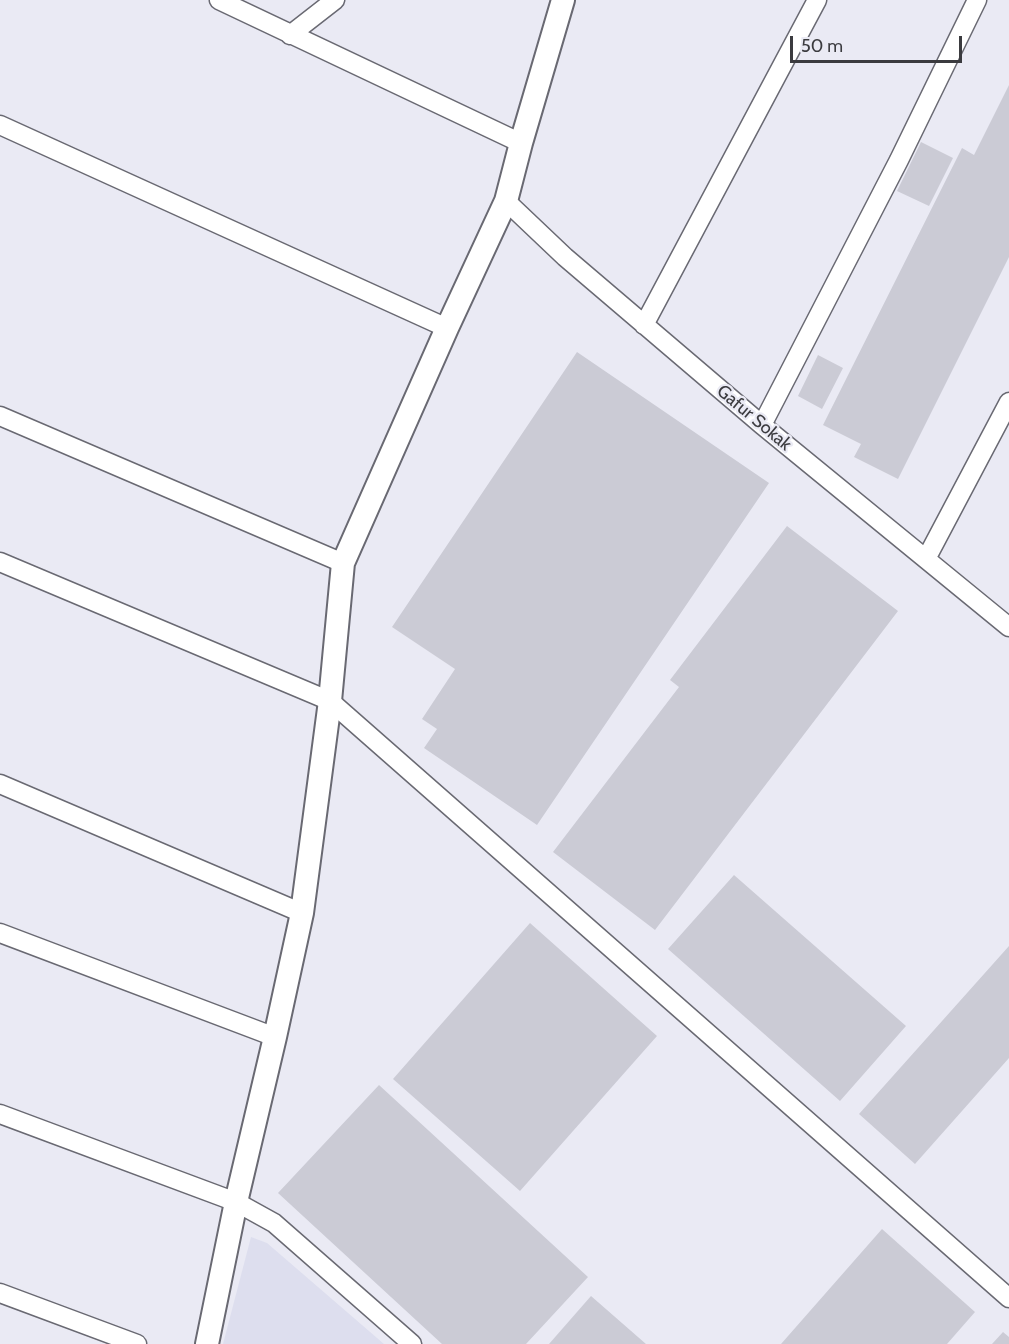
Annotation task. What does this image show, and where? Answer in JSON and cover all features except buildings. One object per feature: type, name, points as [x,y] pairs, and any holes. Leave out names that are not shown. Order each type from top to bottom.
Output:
[{"type":"street","points":[[219,0],[520,143]]},
{"type":"street","points":[[290,35],[335,0]]},
{"type":"street","points":[[207,1344],[236,1202],[302,913],[330,701],[343,563],[506,201],[520,143],[563,0]]},
{"type":"street","points":[[644,325],[817,0]]},
{"type":"street","points":[[762,425],[899,160],[977,0]]},
{"type":"street","points":[[0,125],[447,328]]},
{"type":"street","name":"Gafur Sokak","points":[[506,201],[565,257],[762,425],[1009,627]]},
{"type":"street","points":[[926,559],[1009,402]]},
{"type":"street","points":[[0,416],[343,563]]},
{"type":"street","points":[[0,562],[330,701],[1009,1298]]},
{"type":"street","points":[[0,784],[302,913]]},
{"type":"street","points":[[0,933],[275,1037]]},
{"type":"street","points":[[0,1114],[236,1202],[274,1223],[412,1344]]},
{"type":"street","points":[[0,1293],[137,1344]]},
{"type":"shaded area","points":[[251,1237],[267,1243],[384,1344],[223,1344]]}]
